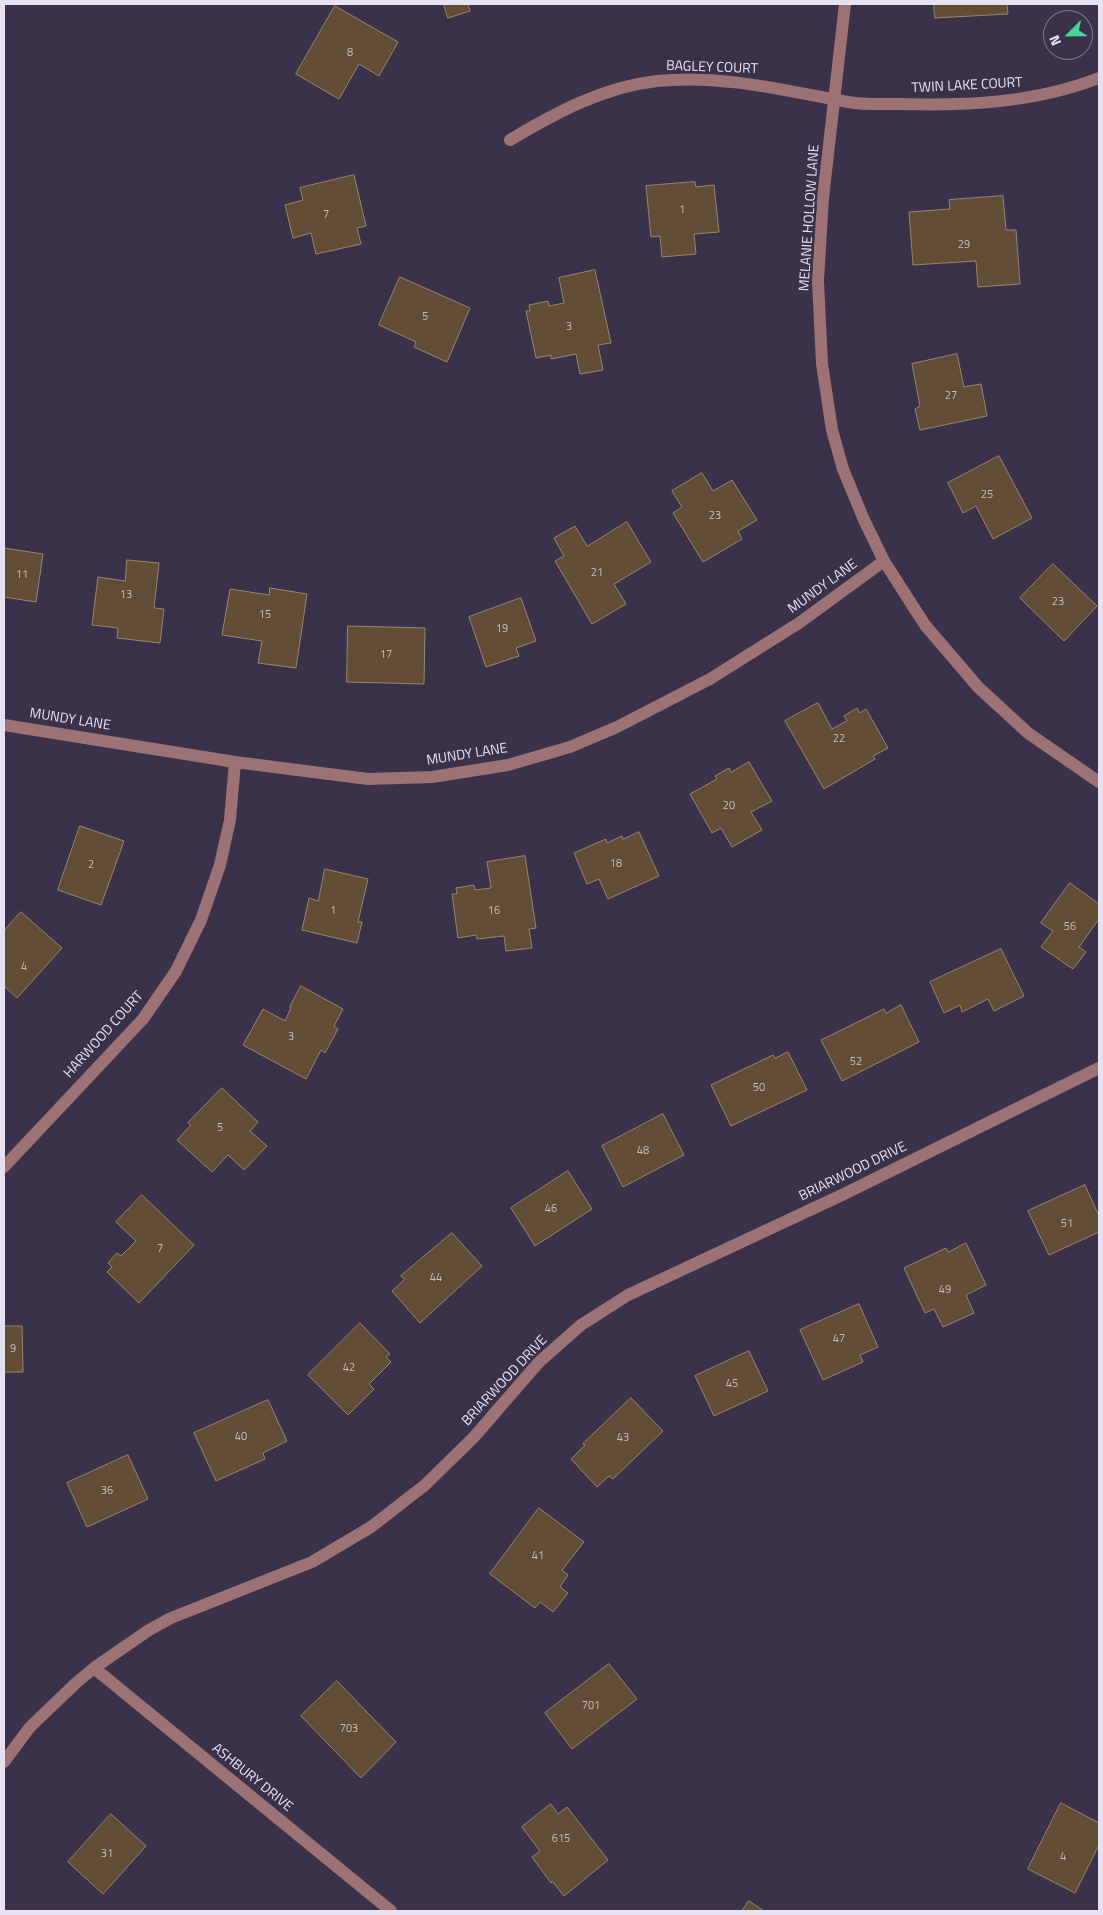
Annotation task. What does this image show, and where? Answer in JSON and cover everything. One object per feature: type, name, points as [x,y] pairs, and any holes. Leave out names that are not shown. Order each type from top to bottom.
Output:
[{"type":"street","name":"MELANIE HOLLOW LANE","points":[[845,4],[823,198],[818,281],[822,364],[832,430],[843,469],[884,562],[925,625],[978,687],[1028,733],[1099,782]]},
{"type":"street","name":"TWIN LAKE COURT","points":[[834,99],[850,102],[938,105],[1021,100],[1070,89],[1099,78]]},
{"type":"street","name":"BAGLEY COURT","points":[[510,140],[555,113],[604,93],[656,81],[695,80],[766,86],[834,99]]},
{"type":"street","name":"MUNDY LANE","points":[[4,725],[235,762],[368,779],[432,777],[508,765],[570,747],[617,727],[710,679],[799,623],[884,562]]},
{"type":"street","name":"HARWOOD COURT","points":[[4,1167],[143,1018],[176,971],[201,920],[220,865],[230,820],[235,762]]},
{"type":"street","name":"BRIARWOOD DRIVE","points":[[4,1762],[30,1727],[94,1668],[149,1630],[171,1618],[312,1562],[371,1527],[425,1485],[474,1437],[539,1362],[581,1326],[628,1295],[842,1195],[1099,1068]]},
{"type":"street","name":"ASHBURY DRIVE","points":[[94,1668],[390,1911]]},
{"type":"building","points":[[444,4],[468,4],[470,11],[448,18]]},
{"type":"building","points":[[934,4],[1007,4],[1008,14],[935,18]]},
{"type":"building","points":[[335,6],[398,42],[379,76],[359,64],[339,99],[296,74]]},
{"type":"building","points":[[354,175],[366,226],[357,228],[361,244],[316,254],[311,233],[293,238],[285,205],[303,200],[300,188]]},
{"type":"building","points":[[695,182],[696,187],[714,185],[719,232],[694,234],[696,254],[662,257],[660,236],[651,237],[646,186]]},
{"type":"building","points":[[1003,196],[1006,230],[1016,230],[1020,284],[978,287],[976,261],[913,265],[909,212],[950,209],[949,200]]},
{"type":"building","points":[[595,270],[611,343],[598,345],[603,370],[580,374],[576,354],[551,359],[551,355],[536,358],[526,311],[530,311],[529,305],[548,301],[549,306],[564,303],[559,278]]},
{"type":"building","points":[[400,277],[470,308],[447,362],[414,347],[416,342],[379,325]]},
{"type":"building","points":[[957,354],[964,387],[981,384],[987,416],[920,430],[915,409],[920,406],[912,364]]},
{"type":"building","points":[[999,456],[1032,518],[993,539],[976,506],[963,513],[948,483]]},
{"type":"building","points":[[702,473],[713,491],[732,480],[757,520],[738,531],[742,539],[703,562],[673,513],[682,507],[672,491]]},
{"type":"building","points":[[627,522],[651,562],[614,584],[626,604],[592,624],[555,561],[564,556],[554,538],[575,526],[587,546]]},
{"type":"building","points":[[4,548],[43,554],[36,602],[4,597]]},
{"type":"building","points":[[127,560],[159,563],[154,608],[164,609],[160,643],[117,638],[118,628],[92,625],[98,577],[125,581]]},
{"type":"building","points":[[1053,564],[1097,606],[1064,641],[1020,598]]},
{"type":"building","points":[[270,588],[307,594],[296,668],[258,663],[262,641],[222,635],[230,589],[269,595]]},
{"type":"building","points":[[521,598],[536,641],[516,648],[519,656],[486,667],[469,617]]},
{"type":"building","points":[[348,626],[425,628],[424,684],[347,682]]},
{"type":"building","points":[[818,703],[832,729],[847,721],[844,716],[857,708],[860,713],[866,709],[888,748],[873,756],[875,759],[824,789],[785,721]]},
{"type":"building","points":[[749,762],[772,801],[751,812],[762,830],[732,847],[721,828],[712,833],[690,794],[717,779],[715,776],[729,768],[731,772]]},
{"type":"building","points":[[80,826],[124,841],[101,905],[58,890]]},
{"type":"building","points":[[639,832],[659,876],[608,899],[599,879],[587,884],[574,853],[606,839],[607,843],[622,836],[623,839]]},
{"type":"building","points":[[525,856],[536,928],[529,929],[532,948],[506,951],[504,936],[477,939],[476,935],[458,938],[452,894],[457,894],[456,888],[474,885],[475,890],[491,888],[487,862]]},
{"type":"building","points":[[325,869],[368,879],[358,922],[362,922],[357,943],[302,930],[309,898],[318,901]]},
{"type":"building","points":[[1070,883],[1099,904],[1099,919],[1079,947],[1086,952],[1073,969],[1041,947],[1053,931],[1041,923]]},
{"type":"building","points":[[21,912],[62,948],[17,998],[4,986],[4,931]]},
{"type":"building","points":[[1001,949],[1024,996],[994,1011],[988,999],[962,1012],[960,1005],[944,1013],[930,982]]},
{"type":"building","points":[[301,986],[343,1009],[334,1026],[338,1029],[325,1053],[321,1050],[306,1079],[243,1045],[263,1009],[285,1021]]},
{"type":"building","points":[[901,1005],[919,1042],[842,1081],[821,1040],[884,1009],[886,1013]]},
{"type":"building","points":[[788,1052],[807,1090],[731,1126],[711,1085],[773,1055],[775,1058]]},
{"type":"building","points":[[222,1088],[258,1122],[250,1131],[267,1146],[244,1170],[228,1155],[212,1172],[177,1140],[191,1125],[188,1123]]},
{"type":"building","points":[[663,1114],[684,1155],[623,1187],[602,1146]]},
{"type":"building","points":[[568,1171],[592,1209],[535,1246],[511,1208]]},
{"type":"building","points":[[1085,1185],[1099,1216],[1099,1232],[1049,1255],[1028,1211]]},
{"type":"building","points":[[142,1195],[194,1245],[139,1303],[107,1272],[112,1267],[108,1263],[117,1253],[121,1256],[136,1241],[116,1222]]},
{"type":"building","points":[[452,1233],[482,1266],[420,1323],[392,1291],[405,1279],[401,1276]]},
{"type":"building","points":[[966,1243],[986,1285],[966,1295],[974,1313],[943,1327],[934,1309],[925,1313],[904,1268],[946,1248],[948,1252]]},
{"type":"building","points":[[859,1304],[878,1347],[860,1355],[863,1362],[823,1380],[800,1330]]},
{"type":"building","points":[[360,1323],[390,1354],[386,1357],[391,1362],[369,1384],[374,1389],[348,1415],[308,1375]]},
{"type":"building","points":[[4,1326],[22,1326],[23,1372],[4,1372]]},
{"type":"building","points":[[749,1351],[768,1391],[714,1416],[695,1376]]},
{"type":"building","points":[[631,1398],[663,1431],[613,1479],[609,1476],[597,1487],[571,1459],[585,1445],[583,1444]]},
{"type":"building","points":[[268,1400],[287,1441],[263,1453],[265,1459],[216,1481],[194,1433]]},
{"type":"building","points":[[128,1455],[148,1499],[87,1527],[67,1483]]},
{"type":"building","points":[[539,1508],[584,1542],[562,1570],[568,1575],[560,1587],[568,1593],[553,1612],[540,1602],[535,1608],[490,1574]]},
{"type":"building","points":[[609,1664],[637,1699],[572,1749],[545,1713]]},
{"type":"building","points":[[337,1681],[396,1742],[361,1778],[301,1716]]},
{"type":"building","points":[[1061,1803],[1099,1823],[1099,1845],[1075,1893],[1028,1869]]},
{"type":"building","points":[[551,1804],[558,1814],[567,1807],[608,1860],[564,1896],[552,1881],[551,1883],[532,1857],[540,1851],[522,1827]]},
{"type":"building","points":[[111,1814],[146,1846],[103,1894],[68,1862]]},
{"type":"building","points":[[749,1901],[764,1911],[742,1911]]}]
